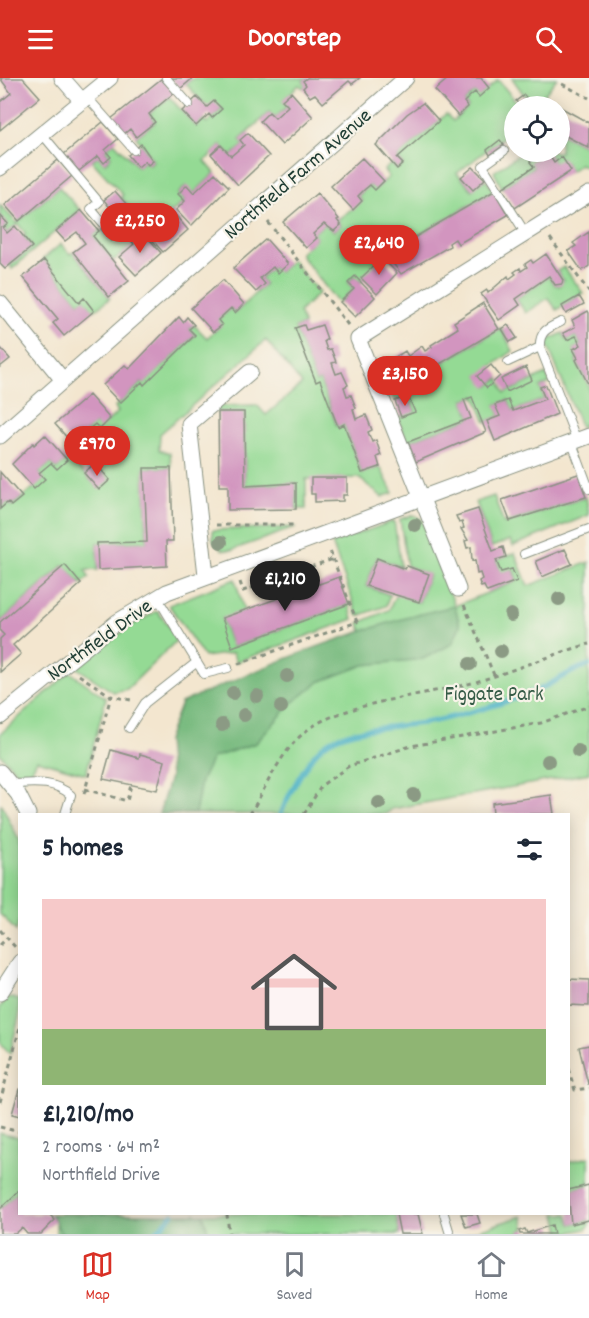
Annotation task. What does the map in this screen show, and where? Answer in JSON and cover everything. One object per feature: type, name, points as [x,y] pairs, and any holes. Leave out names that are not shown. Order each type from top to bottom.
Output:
[{"type":"street","points":[[62,78],[84,99]]},
{"type":"street","points":[[0,168],[110,78]]},
{"type":"street","name":"Northfield Farm Avenue","points":[[0,436],[406,78]]},
{"type":"street","points":[[458,589],[358,339],[589,194]]},
{"type":"street","points":[[0,303],[63,380]]},
{"type":"street","points":[[206,575],[189,423],[250,372]]},
{"type":"street","name":"Northfield Drive","points":[[0,717],[62,664],[117,622],[157,597],[206,575],[579,440]]},
{"type":"street","points":[[0,772],[12,784],[27,813]]},
{"type":"street","points":[[0,993],[18,965]]},
{"type":"lane","points":[[166,78],[189,104]]},
{"type":"lane","points":[[84,99],[134,150]]},
{"type":"lane","points":[[42,134],[99,202],[91,209],[102,223]]},
{"type":"lane","points":[[504,151],[483,166],[526,234]]},
{"type":"lane","points":[[561,321],[543,331],[539,338],[540,347],[579,440],[589,489]]},
{"type":"lane","points":[[508,362],[540,347]]},
{"type":"lane","points":[[524,554],[589,529]]},
{"type":"lane","points":[[157,597],[204,674],[228,668]]},
{"type":"lane","points":[[129,728],[145,703],[197,662]]},
{"type":"lane","points":[[12,784],[46,783],[62,788],[71,795],[65,813]]},
{"type":"lane","points":[[444,1215],[450,1234]]},
{"type":"path","points":[[562,84],[589,98]]},
{"type":"path","points":[[257,208],[332,301],[358,339]]},
{"type":"path","points":[[541,225],[589,292]]},
{"type":"path","points":[[228,668],[357,622],[333,559]]},
{"type":"path","points":[[458,589],[494,675]]},
{"type":"path","points":[[251,813],[288,750],[307,730],[320,722],[358,709],[437,692],[589,644]]},
{"type":"path","points":[[62,664],[111,696],[145,703]]},
{"type":"path","points":[[71,795],[83,795],[111,696]]},
{"type":"path","points":[[305,813],[322,785],[349,766],[411,746],[541,723],[589,706]]},
{"type":"path","points":[[85,789],[127,801],[131,785]]},
{"type":"path","points":[[0,930],[18,949]]},
{"type":"path","points":[[0,945],[7,938]]},
{"type":"path","points":[[0,1102],[18,1034]]},
{"type":"path","points":[[570,1075],[575,1090],[589,1088]]},
{"type":"path","points":[[0,1126],[18,1131]]},
{"type":"path","points":[[227,1215],[229,1234]]},
{"type":"green space","points":[[193,78],[307,78],[303,81],[307,85],[303,88],[299,85],[283,100],[288,106],[275,118],[269,112],[240,140],[244,145],[231,156],[221,145],[205,161],[215,173],[194,193],[186,186],[178,194],[185,201],[140,238],[136,234],[130,239],[134,244],[113,261],[93,236],[101,229],[111,241],[126,229],[116,216],[128,206],[121,197],[123,195],[92,161],[98,156],[105,163],[111,157],[105,150],[114,142],[138,167],[145,161],[149,165],[153,161],[136,137],[155,122],[149,114],[169,97],[196,126],[203,119],[207,123],[222,109],[205,104],[198,98],[186,84]]},
{"type":"green space","points":[[512,78],[557,78],[544,96],[525,96]]},
{"type":"green space","points":[[498,80],[512,96],[504,96],[504,137],[457,173],[472,190],[485,179],[494,191],[412,239],[408,232],[392,241],[399,253],[389,258],[386,255],[361,282],[354,276],[348,283],[354,289],[338,303],[300,254],[316,238],[313,234],[324,224],[334,231],[341,225],[337,220],[362,201],[358,196],[370,185],[375,189],[389,177],[384,170],[392,163],[397,169],[403,164],[397,158],[446,114],[453,121],[468,107],[464,102],[475,92],[479,96]]},
{"type":"green space","points":[[570,138],[589,148],[589,169],[580,164],[571,171],[565,162],[570,162]]},
{"type":"green space","points":[[508,162],[531,162],[534,167],[502,188],[494,172]]},
{"type":"green space","points":[[59,187],[80,210],[12,269],[10,265],[32,246],[23,236],[26,234],[18,224],[7,233],[3,228],[8,224],[0,215],[0,205],[17,223]]},
{"type":"green space","points":[[61,244],[70,254],[73,252],[110,298],[94,311],[84,299],[79,303],[43,259]]},
{"type":"green space","points":[[292,260],[319,293],[299,312],[304,325],[295,328],[316,382],[320,380],[337,426],[344,424],[362,473],[380,467],[393,493],[382,497],[359,478],[306,479],[306,509],[296,509],[296,483],[245,486],[244,412],[218,412],[217,406],[257,405],[266,415],[302,384],[266,340],[160,434],[159,450],[170,453],[171,468],[144,468],[147,542],[97,543],[98,570],[85,570],[89,577],[81,584],[64,565],[0,622],[0,509],[8,502],[12,506],[44,479],[39,473],[51,463],[57,469],[69,458],[99,489],[109,480],[80,447],[88,439],[84,434],[95,424],[100,428],[118,412],[115,407],[142,382],[144,384],[195,335],[189,329],[194,325],[207,338],[221,325],[218,320],[231,308],[235,313],[265,284],[260,278],[273,267],[279,272]]},
{"type":"green space","points":[[564,267],[583,293],[557,310],[548,298],[526,313],[516,299],[549,276],[555,285],[560,286],[563,280],[557,271]]},
{"type":"green space","points":[[501,328],[513,351],[478,376],[488,387],[499,378],[505,393],[546,374],[550,383],[540,387],[545,399],[513,411],[508,400],[496,405],[500,416],[486,422],[475,396],[464,400],[471,418],[408,442],[397,418],[415,411],[408,396],[395,401],[379,367],[389,361],[412,393],[426,384],[421,375]]},
{"type":"green space","points":[[563,333],[567,340],[576,336],[581,345],[574,349],[578,358],[576,360],[589,386],[589,418],[581,428],[546,341]]},
{"type":"green space","points":[[494,496],[504,524],[586,497],[589,515],[513,546],[510,540],[492,547],[476,502]]},
{"type":"green space","name":"Figgate Park","points":[[414,515],[422,520],[455,606],[517,581],[513,569],[501,573],[496,560],[515,553],[528,586],[589,562],[589,773],[392,809],[387,813],[163,813],[189,712],[363,633],[359,623],[389,610],[396,594],[419,602],[429,575],[407,566],[400,519]]},
{"type":"green space","points":[[394,521],[401,567],[377,558],[366,586],[390,595],[386,606],[358,616],[332,543]]},
{"type":"green space","points":[[297,527],[232,550],[223,550],[213,541],[213,530]]},
{"type":"green space","points":[[235,579],[244,611],[222,619],[232,647],[349,604],[353,619],[236,662],[233,653],[204,657],[169,605]]},
{"type":"green space","points":[[455,606],[460,626],[452,644],[423,659],[364,665],[319,682],[291,704],[256,743],[212,758],[201,781],[195,813],[159,813],[170,777],[167,740],[181,703],[316,647],[420,614]]},
{"type":"green space","points":[[158,612],[175,635],[175,642],[127,689],[113,692],[76,667],[129,627]]},
{"type":"green space","points":[[70,672],[106,698],[86,774],[37,760],[30,774],[22,778],[0,754],[0,734]]},
{"type":"green space","points":[[1,803],[18,839],[18,924],[16,931],[0,914]]},
{"type":"green space","points":[[7,999],[18,1000],[18,1021],[10,1054],[0,1042],[0,1007]]},
{"type":"green space","points":[[0,1133],[18,1138],[18,1192],[0,1209]]},
{"type":"green space","points":[[589,1157],[589,1185],[570,1190],[570,1162]]},
{"type":"green space","points":[[50,1215],[396,1215],[400,1234],[56,1234],[56,1222]]},
{"type":"green space","points":[[52,1215],[203,1215],[209,1234],[61,1234]]},
{"type":"green space","points":[[556,1215],[568,1215],[571,1224],[589,1220],[589,1226],[586,1229],[561,1234]]},
{"type":"green space","points":[[522,1216],[525,1229],[520,1231],[520,1234],[466,1234]]},
{"type":"building","points":[[0,78],[23,78],[40,97],[0,130],[0,102],[11,93]]},
{"type":"building","points":[[171,78],[193,78],[180,89]]},
{"type":"building","points":[[307,78],[360,78],[352,84],[349,81],[323,103],[315,94],[310,97],[303,88],[306,85],[303,81]]},
{"type":"building","points":[[449,78],[481,78],[489,88],[479,97],[475,92],[469,97],[464,102],[468,107],[458,116],[435,90]]},
{"type":"building","points":[[161,79],[174,93],[149,114],[155,122],[136,137],[130,129],[124,134],[111,119]]},
{"type":"building","points":[[291,92],[313,117],[282,145],[260,121],[269,112],[275,118],[288,106],[282,100]]},
{"type":"building","points":[[197,97],[207,107],[214,101],[222,109],[212,118],[209,114],[196,126],[182,111]]},
{"type":"building","points":[[423,103],[439,121],[397,158],[403,164],[397,169],[376,145],[407,114]]},
{"type":"building","points":[[570,113],[589,123],[589,148],[570,138]]},
{"type":"building","points":[[103,122],[118,139],[105,150],[111,157],[104,163],[98,156],[79,171],[64,154]]},
{"type":"building","points":[[248,133],[269,156],[238,185],[211,154],[221,145],[231,156],[244,145],[240,140]]},
{"type":"building","points":[[500,140],[504,145],[490,155],[487,150]]},
{"type":"building","points":[[141,144],[153,161],[148,165],[145,161],[138,167],[128,155]]},
{"type":"building","points":[[362,158],[384,181],[375,190],[370,185],[364,190],[358,196],[362,201],[353,210],[331,186]]},
{"type":"building","points":[[58,160],[72,176],[19,221],[5,205]]},
{"type":"building","points":[[530,162],[565,162],[571,171],[515,208],[502,188],[534,167]]},
{"type":"building","points":[[473,167],[485,179],[473,190],[461,177]]},
{"type":"building","points":[[215,173],[229,187],[191,226],[176,210],[185,201],[178,194],[187,185],[194,193]]},
{"type":"building","points":[[115,191],[128,206],[116,216],[104,200]]},
{"type":"building","points":[[494,191],[508,215],[458,244],[455,239],[449,243],[450,246],[401,274],[389,258],[399,253],[392,241],[408,232],[412,239]]},
{"type":"building","points":[[317,193],[339,219],[337,220],[341,225],[334,231],[324,224],[313,234],[317,238],[306,248],[283,222]]},
{"type":"building","points":[[81,210],[99,231],[93,236],[129,281],[109,297],[73,252],[85,243],[77,232],[65,241],[56,231]]},
{"type":"building","points":[[172,211],[188,230],[163,252],[146,233]]},
{"type":"building","points":[[0,215],[8,224],[3,228],[7,233],[15,226],[32,247],[5,269],[0,264]]},
{"type":"building","points":[[116,216],[126,229],[111,241],[101,229]]},
{"type":"building","points":[[589,232],[589,266],[582,271],[568,251],[576,246],[573,243]]},
{"type":"building","points":[[136,234],[140,238],[145,234],[161,253],[136,275],[119,257],[134,244],[130,239]]},
{"type":"building","points":[[266,239],[288,264],[278,273],[273,267],[260,278],[265,284],[256,292],[233,268]]},
{"type":"building","points":[[546,254],[563,280],[562,284],[555,285],[549,276],[516,299],[520,305],[499,320],[481,294],[487,290],[488,293],[508,276],[509,279],[516,274],[514,272],[520,268],[521,271],[527,267],[525,264],[531,260],[533,263]]},
{"type":"building","points":[[382,258],[397,273],[377,294],[361,278]]},
{"type":"building","points":[[44,260],[79,303],[84,298],[94,311],[64,336],[53,323],[58,319],[23,277]]},
{"type":"building","points":[[355,276],[375,297],[355,317],[340,302],[354,289],[348,283]]},
{"type":"building","points":[[223,280],[244,304],[235,313],[231,308],[218,320],[222,325],[213,332],[191,308]]},
{"type":"building","points":[[579,296],[584,304],[566,314],[562,306]]},
{"type":"building","points":[[483,303],[499,329],[421,375],[426,384],[411,394],[389,361],[405,351],[408,356],[422,346],[425,351],[432,347],[431,345],[458,328],[454,322]]},
{"type":"building","points":[[588,311],[589,386],[573,349],[581,345],[576,336],[567,340],[563,333],[575,327],[572,320]]},
{"type":"building","points":[[179,317],[183,322],[187,317],[194,325],[189,329],[195,335],[144,385],[142,382],[120,403],[103,385],[125,365],[129,369]]},
{"type":"building","points":[[304,325],[306,330],[322,325],[327,339],[324,341],[327,350],[331,349],[336,362],[332,363],[336,374],[342,372],[348,385],[344,387],[347,396],[351,395],[356,408],[353,409],[356,419],[366,415],[372,430],[368,432],[372,442],[376,440],[381,455],[377,457],[380,467],[362,473],[344,424],[338,427],[320,380],[316,382],[295,328]]},
{"type":"building","points":[[508,325],[517,338],[510,342],[502,329]]},
{"type":"building","points":[[0,347],[10,359],[0,367]]},
{"type":"building","points":[[491,365],[500,376],[487,388],[477,376]]},
{"type":"building","points":[[526,367],[532,380],[507,392],[501,379]]},
{"type":"building","points":[[546,385],[557,414],[495,441],[487,421],[500,416],[495,405],[508,400],[513,411],[545,399],[540,387]]},
{"type":"building","points":[[89,395],[110,419],[100,429],[95,424],[84,434],[88,439],[77,449],[55,424]]},
{"type":"building","points":[[408,396],[415,412],[401,417],[395,401]]},
{"type":"building","points":[[472,397],[486,432],[416,462],[408,442],[471,418],[464,400]]},
{"type":"building","points":[[218,412],[244,412],[245,486],[296,483],[296,509],[228,510],[228,486],[219,486]]},
{"type":"building","points":[[45,435],[67,460],[57,469],[51,463],[39,473],[45,479],[34,489],[12,464],[33,443],[34,445]]},
{"type":"building","points":[[95,463],[110,480],[99,490],[84,473]]},
{"type":"building","points":[[144,468],[171,468],[173,541],[166,541],[167,566],[98,570],[97,543],[147,542]]},
{"type":"building","points":[[0,472],[22,497],[11,506],[8,502],[0,509]]},
{"type":"building","points":[[578,474],[586,497],[510,521],[502,500]]},
{"type":"building","points":[[311,478],[347,478],[347,495],[343,495],[343,501],[315,502],[315,494],[311,494]]},
{"type":"building","points":[[478,509],[493,551],[503,547],[506,557],[496,560],[501,572],[512,569],[517,581],[487,592],[484,586],[481,587],[479,581],[482,579],[480,573],[477,574],[475,560],[472,561],[471,547],[467,548],[465,541],[468,540],[461,529],[464,528],[462,522],[459,523],[456,516]]},
{"type":"building","points":[[565,549],[572,564],[542,577],[536,561]]},
{"type":"building","points":[[377,558],[405,569],[407,566],[429,574],[419,602],[366,586]]},
{"type":"building","points":[[65,565],[81,584],[13,645],[21,654],[0,672],[0,639],[4,635],[0,631],[0,622]]},
{"type":"building","points":[[339,577],[349,604],[232,647],[222,618]]},
{"type":"building","points":[[111,750],[139,758],[140,754],[165,761],[157,790],[103,779]]},
{"type":"building","points":[[551,795],[554,813],[493,813],[492,803]]},
{"type":"building","points":[[570,979],[589,980],[589,1006],[570,1005]]},
{"type":"building","points":[[589,1045],[589,1084],[588,1084],[579,1047]]},
{"type":"building","points":[[18,1093],[18,1116],[12,1114]]},
{"type":"building","points":[[589,1185],[589,1220],[571,1224],[570,1190]]},
{"type":"building","points":[[18,1192],[18,1215],[50,1215],[55,1220],[41,1234],[27,1234],[22,1228],[15,1234],[0,1234],[0,1209]]},
{"type":"building","points":[[396,1215],[418,1215],[423,1234],[400,1234]]},
{"type":"building","points":[[461,1215],[477,1215],[480,1223],[466,1227]]},
{"type":"building","points":[[552,1225],[554,1234],[520,1234],[519,1231],[525,1229],[527,1233]]},
{"type":"waterway","points":[[281,813],[305,767],[318,750],[335,739],[362,730],[435,721],[488,707],[540,689],[589,665]]},
{"type":"waterway","points":[[154,1234],[172,1215]]}]
